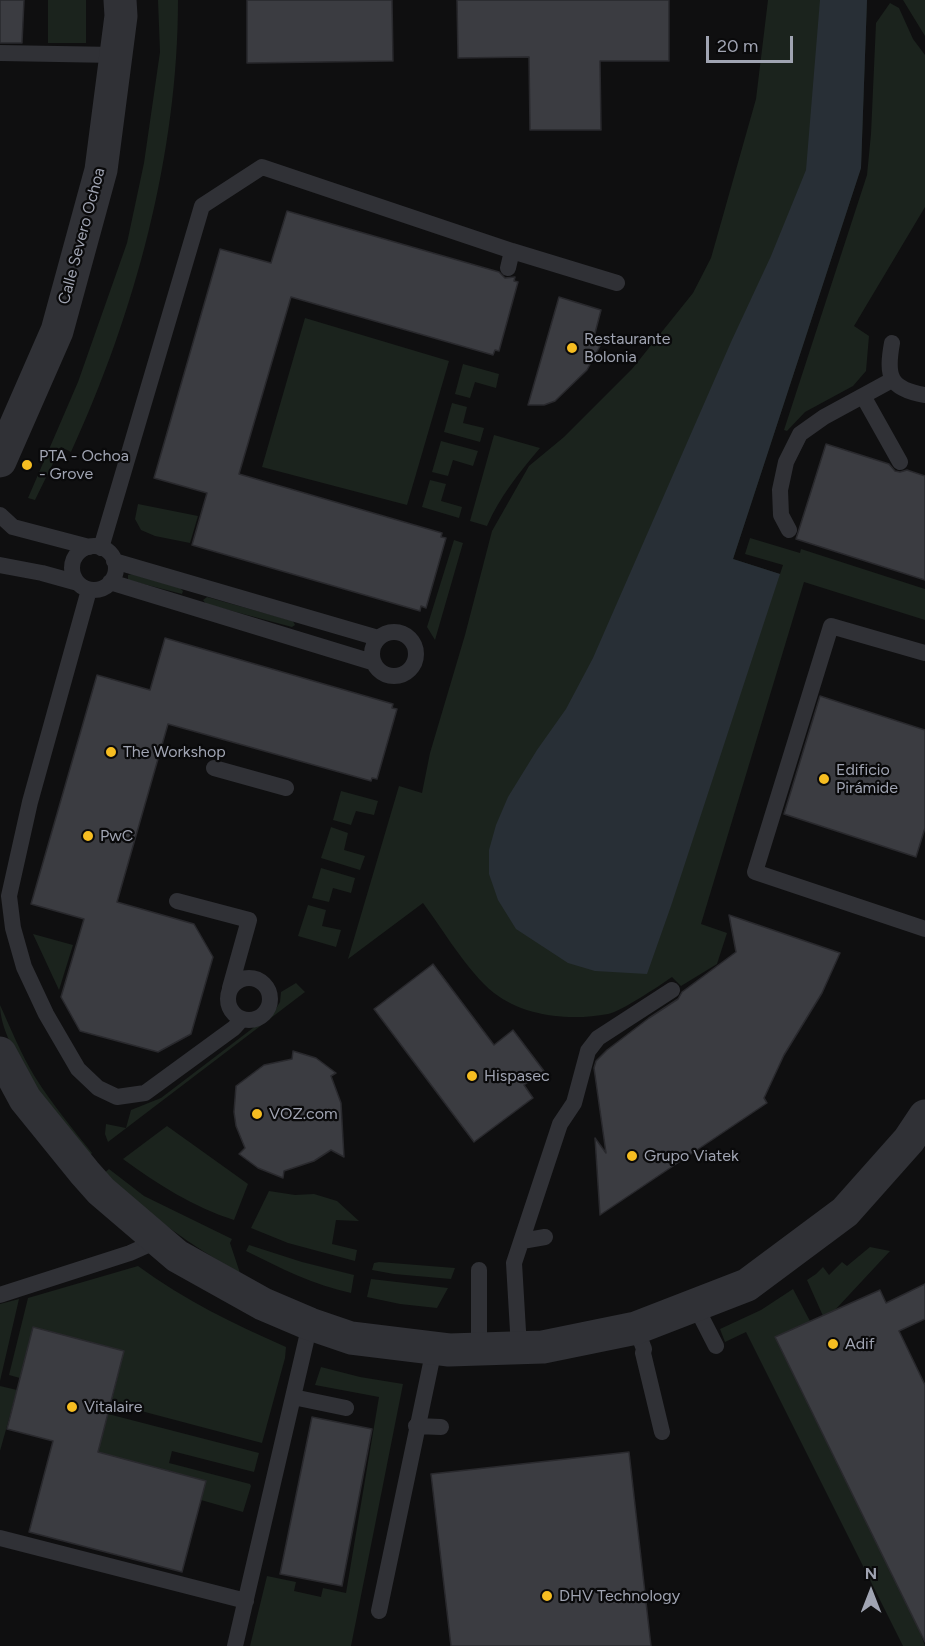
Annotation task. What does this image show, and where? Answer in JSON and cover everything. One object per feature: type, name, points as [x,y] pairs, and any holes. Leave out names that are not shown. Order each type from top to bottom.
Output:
[{"type":"street","name":"Calle Severo Ochoa","points":[[0,461],[57,331],[101,170],[121,16],[120,0]]},
{"type":"street","points":[[0,1053],[25,1099],[63,1148],[101,1191],[177,1256],[263,1304],[310,1324],[351,1338],[449,1350],[543,1347],[636,1328],[747,1285],[845,1212],[909,1140],[925,1116]]},
{"type":"lane","points":[[0,53],[116,55]]},
{"type":"lane","points":[[95,547],[202,206],[262,167],[510,260],[617,283]]},
{"type":"lane","points":[[892,343],[888,364],[892,380],[907,392],[925,395]]},
{"type":"lane","points":[[789,530],[781,515],[780,490],[786,462],[800,434],[824,417],[892,380]]},
{"type":"lane","points":[[863,396],[900,462]]},
{"type":"lane","points":[[0,515],[13,527],[106,549],[116,566],[114,577],[101,589],[84,587],[42,573],[0,565]]},
{"type":"lane","points":[[84,587],[71,571],[72,561],[78,552],[95,547]]},
{"type":"lane","points":[[114,561],[378,638]]},
{"type":"lane","points":[[110,582],[372,662]]},
{"type":"lane","points":[[84,587],[9,896],[13,928],[24,967],[46,1014],[78,1069],[98,1088],[117,1097],[145,1093],[234,1028],[242,1019]]},
{"type":"lane","points":[[925,653],[831,626],[755,872],[925,929]]},
{"type":"lane","points":[[396,632],[405,635],[412,641],[416,650],[416,659],[404,674],[385,675],[377,670],[372,662],[373,645],[386,633],[396,632]]},
{"type":"lane","points":[[214,768],[286,788]]},
{"type":"lane","points":[[177,901],[249,920],[230,988],[228,1002],[236,1015],[242,1019],[255,1019],[266,1012],[269,1007],[270,994],[263,982],[257,979],[242,979],[230,988]]},
{"type":"lane","points":[[519,1348],[514,1263],[560,1124],[574,1102],[588,1051],[598,1038],[672,990]]},
{"type":"lane","points":[[522,1240],[545,1237]]},
{"type":"lane","points":[[0,1295],[130,1253],[159,1240]]},
{"type":"lane","points":[[479,1270],[479,1350]]},
{"type":"lane","points":[[695,1305],[716,1346]]},
{"type":"lane","points":[[235,1646],[310,1324]]},
{"type":"lane","points":[[636,1328],[644,1349],[643,1353],[662,1432]]},
{"type":"lane","points":[[379,1611],[434,1348]]},
{"type":"lane","points":[[293,1397],[346,1408]]},
{"type":"lane","points":[[416,1426],[441,1427]]},
{"type":"lane","points":[[0,1538],[246,1601]]},
{"type":"shaded area","points":[[48,0],[86,0],[86,43],[48,43]]},
{"type":"shaded area","points":[[158,0],[178,0],[176,58],[161,174],[149,232],[115,344],[94,399],[71,452],[61,447],[35,500],[28,498],[78,382],[127,243],[144,163],[160,52]]},
{"type":"shaded area","points":[[768,0],[867,0],[861,168],[733,559],[780,574],[783,565],[745,554],[750,538],[800,553],[801,549],[925,589],[925,620],[804,582],[701,924],[727,933],[717,964],[681,986],[672,977],[631,1003],[608,1014],[564,1017],[534,1012],[506,1001],[484,984],[465,962],[423,903],[348,959],[399,786],[422,793],[430,753],[465,635],[492,531],[529,466],[564,437],[632,369],[693,293],[711,258],[756,99]]},
{"type":"shaded area","points":[[820,0],[867,0],[861,168],[733,559],[780,574],[647,974],[595,971],[568,963],[516,929],[498,900],[489,874],[489,850],[496,825],[508,797],[566,709],[593,658],[771,256],[806,170]]},
{"type":"shaded area","points":[[903,0],[925,0],[925,36]]},
{"type":"shaded area","points":[[890,3],[899,8],[913,39],[925,55],[925,207],[854,326],[869,336],[866,371],[853,386],[805,412],[787,431],[784,430],[867,175],[876,23]]},
{"type":"shaded area","points":[[305,318],[449,361],[407,505],[262,467]]},
{"type":"shaded area","points":[[463,364],[499,374],[496,388],[475,382],[470,398],[455,394]]},
{"type":"shaded area","points":[[452,403],[467,407],[463,423],[484,428],[480,442],[444,432]]},
{"type":"shaded area","points":[[494,435],[540,448],[504,495],[487,526],[470,521]]},
{"type":"shaded area","points":[[441,441],[478,451],[473,466],[453,460],[448,476],[432,472]]},
{"type":"shaded area","points":[[430,480],[446,484],[441,501],[462,507],[459,518],[422,507]]},
{"type":"shaded area","points":[[138,504],[198,516],[190,543],[155,536],[141,530],[135,519]]},
{"type":"shaded area","points":[[454,540],[463,543],[435,640],[427,627]]},
{"type":"shaded area","points":[[132,574],[180,588],[183,591],[182,594],[128,580],[128,575]]},
{"type":"shaded area","points":[[207,597],[293,621],[295,625],[292,627],[206,604],[203,600]]},
{"type":"shaded area","points":[[341,791],[378,801],[374,815],[356,811],[351,825],[333,820]]},
{"type":"shaded area","points":[[331,827],[348,833],[344,850],[365,856],[360,870],[321,858]]},
{"type":"shaded area","points":[[321,868],[355,878],[351,893],[333,888],[329,902],[312,898]]},
{"type":"shaded area","points":[[308,905],[326,910],[322,926],[341,930],[336,947],[298,936]]},
{"type":"shaded area","points":[[33,934],[73,945],[59,990]]},
{"type":"shaded area","points":[[296,983],[305,992],[108,1142],[105,1134],[106,1124],[126,1128],[131,1110],[161,1098],[274,1012],[280,1002],[281,992]]},
{"type":"shaded area","points":[[0,1005],[35,1077],[92,1153],[89,1156],[34,1084],[21,1063],[3,1023]]},
{"type":"shaded area","points":[[167,1126],[248,1184],[234,1220],[176,1194],[123,1159]]},
{"type":"shaded area","points":[[109,1169],[144,1196],[232,1239],[230,1243],[240,1273],[203,1251],[152,1215],[103,1174]]},
{"type":"shaded area","points":[[269,1191],[295,1195],[314,1194],[337,1201],[359,1221],[336,1220],[332,1244],[357,1250],[355,1261],[288,1243],[251,1228]]},
{"type":"shaded area","points":[[249,1245],[354,1275],[351,1293],[310,1281],[272,1264],[246,1251]]},
{"type":"shaded area","points":[[870,1247],[890,1251],[835,1310],[823,1316],[807,1280],[823,1267],[829,1275],[842,1262],[847,1266]]},
{"type":"shaded area","points":[[374,1263],[455,1268],[451,1279],[372,1270]]},
{"type":"shaded area","points":[[138,1266],[173,1290],[210,1311],[286,1347],[262,1443],[111,1403],[124,1351],[33,1327],[20,1378],[9,1375],[28,1298]]},
{"type":"shaded area","points":[[371,1279],[448,1288],[437,1308],[400,1304],[367,1297]]},
{"type":"shaded area","points":[[793,1289],[810,1321],[925,1646],[903,1646],[746,1332],[725,1342],[720,1329],[761,1310]]},
{"type":"shaded area","points":[[19,1299],[0,1381],[0,1304]]},
{"type":"shaded area","points":[[321,1367],[360,1377],[403,1384],[351,1646],[250,1646],[267,1576],[296,1582],[294,1591],[321,1597],[323,1588],[346,1593],[379,1397],[315,1385]]},
{"type":"shaded area","points":[[0,1386],[17,1390],[0,1451]]},
{"type":"shaded area","points":[[108,1414],[259,1453],[254,1472],[172,1451],[169,1463],[250,1484],[243,1512],[201,1500],[206,1481],[98,1452]]},
{"type":"building","points":[[0,0],[24,0],[22,43],[0,43]]},
{"type":"building","points":[[247,0],[392,0],[393,61],[247,63]]},
{"type":"building","points":[[457,0],[669,0],[669,61],[600,61],[601,130],[530,130],[529,57],[458,58]]},
{"type":"building","points":[[287,211],[499,272],[505,278],[515,277],[514,281],[518,282],[499,351],[495,350],[493,355],[291,297],[239,474],[442,533],[441,537],[446,538],[426,608],[421,606],[420,611],[192,545],[207,493],[154,478],[220,249],[271,263]]},
{"type":"building","name":"Restaurante Bolonia","points":[[559,297],[601,310],[593,341],[601,344],[587,370],[555,401],[544,405],[528,405]]},
{"type":"building","points":[[826,444],[889,464],[895,471],[907,470],[925,476],[925,580],[796,539]]},
{"type":"building","points":[[165,638],[393,704],[392,708],[397,709],[377,779],[372,778],[371,781],[168,724],[117,902],[194,924],[213,957],[191,1034],[158,1052],[80,1031],[61,997],[84,919],[31,904],[97,675],[150,690]]},
{"type":"building","name":"Edificio Pirámide","points":[[820,696],[925,730],[925,828],[916,857],[784,814]]},
{"type":"building","points":[[729,915],[840,953],[822,993],[784,1055],[764,1098],[767,1103],[600,1215],[595,1138],[606,1153],[594,1068],[596,1061],[607,1050],[678,999],[682,992],[736,952]]},
{"type":"building","points":[[433,964],[494,1045],[513,1030],[544,1071],[524,1085],[533,1098],[474,1142],[374,1009]]},
{"type":"building","name":"VOZ.com","points":[[293,1051],[316,1058],[336,1073],[331,1076],[341,1103],[344,1157],[331,1150],[314,1161],[284,1171],[283,1178],[258,1168],[239,1154],[245,1148],[236,1126],[234,1112],[236,1086],[264,1065],[292,1059]]},
{"type":"building","points":[[925,1284],[925,1319],[899,1331],[925,1385],[925,1642],[775,1337],[880,1290],[886,1303]]},
{"type":"building","points":[[33,1327],[124,1351],[98,1452],[206,1481],[182,1572],[29,1532],[53,1441],[7,1429]]},
{"type":"building","points":[[312,1417],[372,1429],[342,1586],[280,1574]]},
{"type":"building","points":[[629,1452],[651,1646],[451,1646],[431,1474]]},
{"type":"place","name":"Restaurante Bolonia","points":[[572,348]]},
{"type":"place","name":"PTA - Ochoa - Grove","points":[[27,465]]},
{"type":"place","name":"The Workshop","points":[[111,752]]},
{"type":"place","name":"Edificio Pirámide","points":[[824,779]]},
{"type":"place","name":"PwC","points":[[88,836]]},
{"type":"place","name":"Hispasec","points":[[472,1076]]},
{"type":"place","name":"VOZ.com","points":[[257,1114]]},
{"type":"place","name":"Grupo Viatek","points":[[632,1156]]},
{"type":"place","name":"Adif","points":[[833,1344]]},
{"type":"place","name":"Vitalaire","points":[[72,1407]]},
{"type":"place","name":"DHV Technology","points":[[547,1596]]}]
